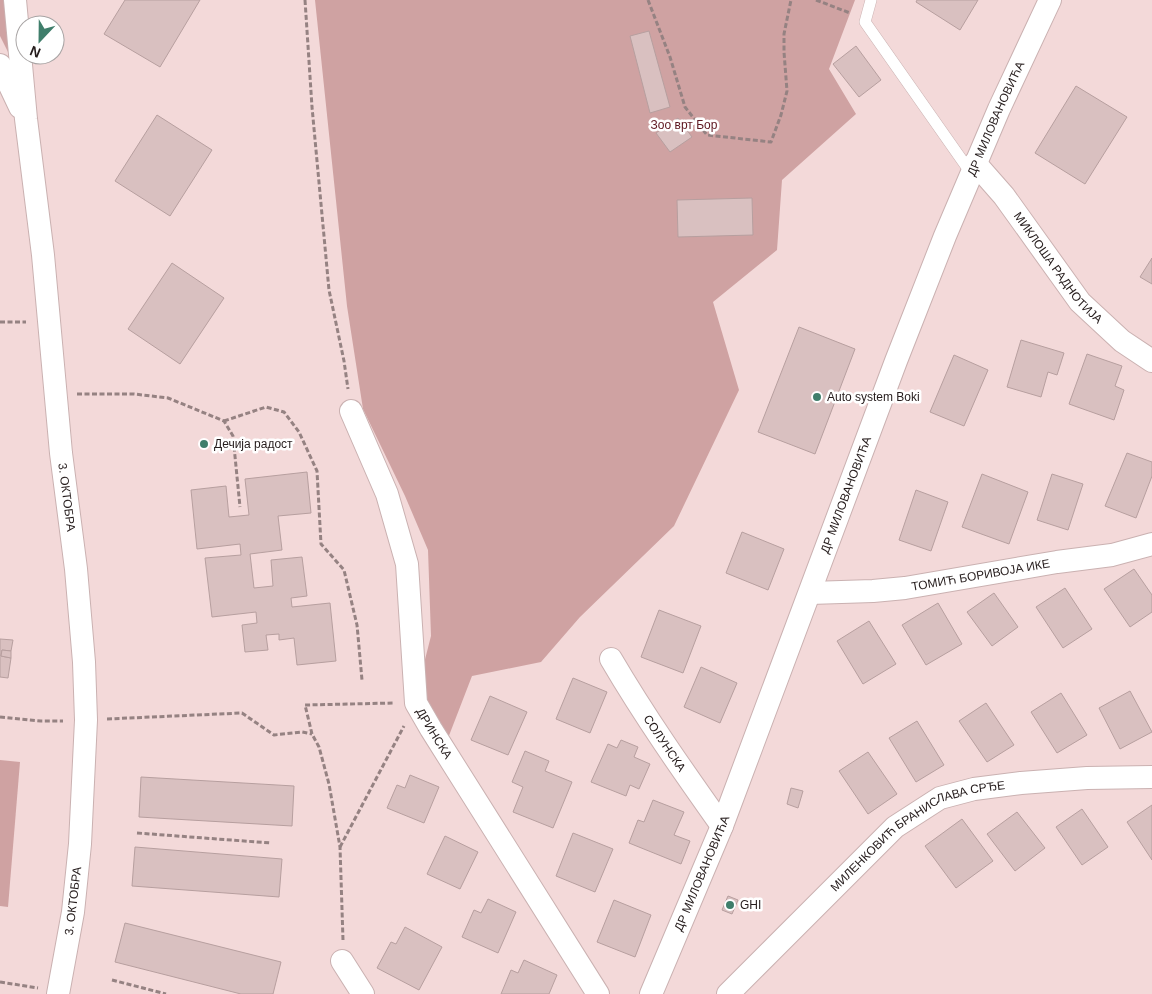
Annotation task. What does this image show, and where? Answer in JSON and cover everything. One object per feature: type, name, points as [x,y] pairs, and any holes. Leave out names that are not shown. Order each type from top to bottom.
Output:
[{"type":"street","name":"3. ОКТОБРА","points":[[15,0],[26,119],[43,254],[61,453],[76,569],[84,662],[86,720],[80,844],[74,912],[58,992]]},
{"type":"street","name":"ДР МИЛОВАНОВИЋА","points":[[651,994],[722,826],[896,361],[973,168],[1050,0]]},
{"type":"street","points":[[0,65],[26,119]]},
{"type":"street","name":"МИКЛОША РАДНОТИЈА","points":[[973,168],[1004,196],[1080,302],[1122,341],[1152,361]]},
{"type":"street","name":"ДРИНСКА","points":[[351,411],[387,494],[408,564],[416,702],[431,730],[598,994]]},
{"type":"street","name":"ТОМИЋ БОРИВОЈА ИКЕ","points":[[810,593],[905,588],[1112,555],[1152,544]]},
{"type":"street","name":"СОЛУНСКА","points":[[611,659],[659,736],[722,826]]},
{"type":"street","name":"МИЛЕНКОВИЋ БРАНИСЛАВА СРЂЕ","points":[[728,994],[896,827],[940,798],[974,789],[1021,783],[1087,778],[1152,777]]},
{"type":"street","points":[[342,961],[363,994]]},
{"type":"lane","points":[[871,0],[865,22],[973,168]]},
{"type":"path","points":[[305,0],[312,107],[329,290],[344,361],[351,411]]},
{"type":"path","points":[[648,0],[670,57],[684,107],[707,135],[771,142],[781,116],[787,91],[784,34],[791,0]]},
{"type":"path","points":[[816,0],[850,13]]},
{"type":"path","points":[[0,322],[17,323]]},
{"type":"path","points":[[56,394],[134,394],[168,398],[224,421],[233,436],[240,507]]},
{"type":"path","points":[[224,421],[266,407],[284,412],[299,432],[316,471],[321,544],[344,570],[357,625],[362,680]]},
{"type":"path","points":[[340,847],[416,702],[306,705],[312,734],[319,747],[324,765],[340,847],[344,927],[342,961]]},
{"type":"path","points":[[0,717],[41,721],[242,713],[274,735],[302,732],[312,734]]},
{"type":"path","points":[[136,833],[271,843]]},
{"type":"path","points":[[112,980],[166,994]]},
{"type":"path","points":[[0,982],[58,992]]},
{"type":"green space","points":[[0,0],[4,0],[9,54],[0,36]]},
{"type":"green space","name":"Зоо врт Бор","points":[[315,0],[855,0],[829,69],[856,114],[782,180],[777,250],[713,302],[739,390],[674,526],[580,617],[541,662],[472,676],[445,746],[419,683],[431,636],[428,550],[405,496],[363,409],[347,306]]},
{"type":"green space","points":[[0,760],[20,762],[8,907],[0,906]]},
{"type":"building","points":[[125,0],[200,0],[160,67],[104,34]]},
{"type":"building","points":[[917,0],[978,0],[960,30],[916,2]]},
{"type":"building","points":[[649,31],[670,107],[650,113],[630,36]]},
{"type":"building","points":[[856,46],[881,80],[859,97],[833,64]]},
{"type":"building","points":[[1076,86],[1127,117],[1085,184],[1035,153]]},
{"type":"building","points":[[157,115],[212,150],[170,216],[115,181]]},
{"type":"building","points":[[678,118],[692,137],[670,152],[656,133]]},
{"type":"building","points":[[752,198],[753,235],[678,237],[677,200]]},
{"type":"building","points":[[1152,258],[1152,284],[1140,277]]},
{"type":"building","points":[[172,263],[224,298],[180,364],[128,329]]},
{"type":"building","points":[[799,327],[855,349],[815,454],[758,432]]},
{"type":"building","points":[[1021,340],[1064,353],[1057,375],[1048,372],[1041,397],[1007,387]]},
{"type":"building","points":[[1087,354],[1122,366],[1115,386],[1124,390],[1114,420],[1069,404]]},
{"type":"building","points":[[954,355],[988,370],[964,426],[930,412]]},
{"type":"building","points":[[1127,453],[1152,462],[1152,476],[1136,518],[1105,506]]},
{"type":"building","name":"Дечија радост","points":[[307,472],[311,513],[278,516],[282,550],[250,554],[254,588],[273,586],[271,560],[302,557],[307,596],[291,598],[292,607],[330,603],[336,661],[297,665],[294,638],[279,640],[279,634],[266,635],[268,650],[245,652],[242,625],[257,623],[256,612],[212,617],[205,558],[241,555],[240,544],[197,549],[191,490],[226,486],[229,517],[249,515],[245,479]]},
{"type":"building","points":[[982,474],[1028,492],[1009,544],[962,527]]},
{"type":"building","points":[[1052,474],[1083,484],[1068,530],[1037,520]]},
{"type":"building","points":[[916,490],[948,502],[931,551],[899,540]]},
{"type":"building","points":[[742,532],[784,549],[768,590],[726,573]]},
{"type":"building","points":[[1134,569],[1152,595],[1152,612],[1130,627],[1104,589]]},
{"type":"building","points":[[1065,588],[1092,629],[1063,648],[1036,607]]},
{"type":"building","points":[[994,593],[1018,627],[992,646],[967,612]]},
{"type":"building","points":[[938,603],[962,644],[926,665],[902,625]]},
{"type":"building","points":[[659,610],[701,626],[683,673],[641,657]]},
{"type":"building","points":[[869,621],[896,664],[863,684],[837,641]]},
{"type":"building","points":[[0,639],[13,640],[11,651],[2,650],[1,656],[11,658],[8,678],[0,677]]},
{"type":"building","points":[[2,650],[11,651],[11,658],[1,656]]},
{"type":"building","points":[[701,667],[737,683],[720,723],[684,707]]},
{"type":"building","points":[[573,678],[607,692],[590,733],[556,719]]},
{"type":"building","points":[[1130,691],[1152,732],[1120,749],[1099,708]]},
{"type":"building","points":[[1061,693],[1087,735],[1057,753],[1031,712]]},
{"type":"building","points":[[490,696],[527,712],[508,755],[471,740]]},
{"type":"building","points":[[986,703],[1014,745],[987,762],[959,721]]},
{"type":"building","points":[[917,721],[944,765],[916,782],[889,738]]},
{"type":"building","points":[[621,740],[638,747],[634,757],[650,764],[639,789],[630,785],[626,796],[591,782],[608,744],[617,748]]},
{"type":"building","points":[[525,751],[549,761],[545,771],[572,782],[553,828],[513,812],[523,787],[512,782]]},
{"type":"building","points":[[868,752],[897,794],[868,814],[839,771]]},
{"type":"building","points":[[410,775],[439,787],[424,823],[387,808],[397,785],[405,788]]},
{"type":"building","points":[[141,777],[294,786],[292,826],[139,817]]},
{"type":"building","points":[[791,788],[803,791],[798,808],[787,804]]},
{"type":"building","points":[[653,800],[684,812],[674,835],[690,841],[681,864],[629,843],[638,820],[644,822]]},
{"type":"building","points":[[1152,805],[1152,860],[1127,822]]},
{"type":"building","points":[[1082,809],[1108,847],[1082,865],[1056,827]]},
{"type":"building","points":[[1017,812],[1045,848],[1015,871],[987,834]]},
{"type":"building","points":[[962,819],[993,861],[956,888],[925,846]]},
{"type":"building","points":[[573,833],[613,849],[595,892],[556,876]]},
{"type":"building","points":[[445,836],[478,852],[460,889],[427,874]]},
{"type":"building","points":[[135,847],[282,859],[279,897],[132,886]]},
{"type":"building","name":"GHI","points":[[728,896],[738,900],[732,914],[722,910]]},
{"type":"building","points":[[488,899],[516,912],[498,953],[462,937],[474,910],[481,913]]},
{"type":"building","points":[[614,900],[651,915],[635,957],[597,942]]},
{"type":"building","points":[[125,923],[281,962],[273,994],[241,994],[115,962]]},
{"type":"building","points":[[405,927],[442,947],[419,990],[377,968],[391,942],[396,944]]},
{"type":"building","points":[[524,960],[557,975],[549,994],[501,994],[511,970],[518,973]]},
{"type":"place","name":"Auto system Boki","points":[[817,397]]},
{"type":"place","name":"Дечија радост","points":[[204,444]]},
{"type":"place","name":"GHI","points":[[730,905]]}]
